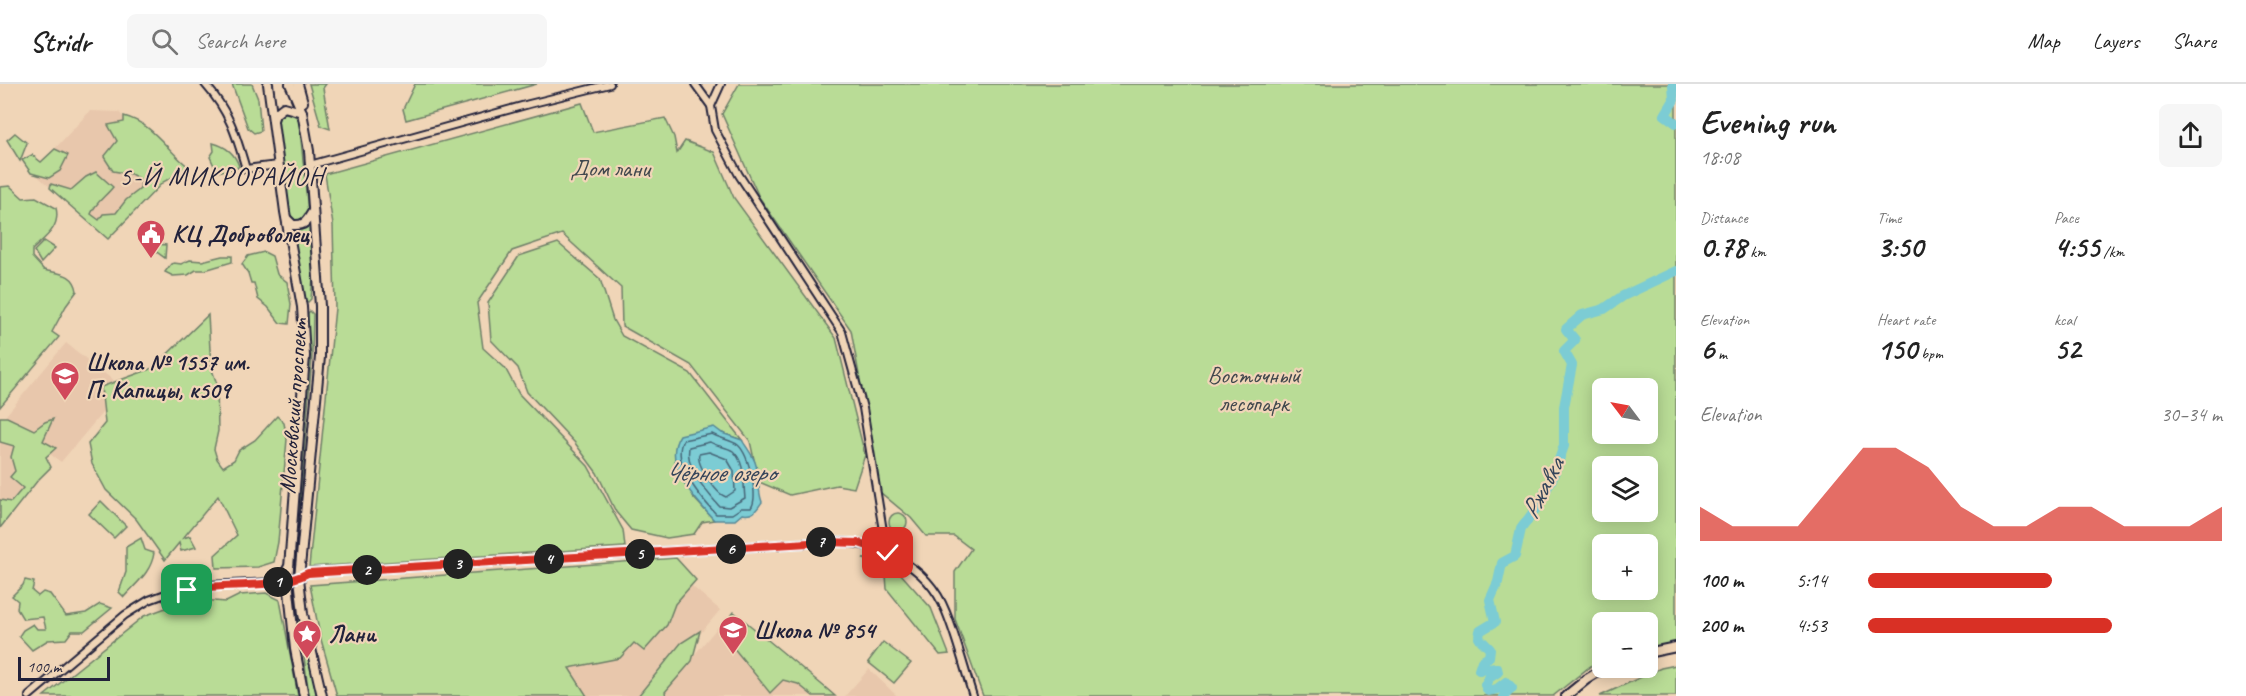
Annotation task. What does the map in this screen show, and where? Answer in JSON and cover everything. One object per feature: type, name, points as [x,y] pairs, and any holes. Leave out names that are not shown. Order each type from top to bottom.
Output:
[{"type":"main road","name":"Московский проспект","points":[[268,84],[286,218],[302,307],[305,356],[288,581],[295,649],[304,696]]},
{"type":"main road","name":"Московский проспект","points":[[290,84],[303,112],[310,165],[320,306],[320,357],[299,578],[303,614],[322,696]]},
{"type":"main road","points":[[273,123],[275,114],[284,107],[303,112],[303,101],[298,84]]},
{"type":"main road","points":[[286,218],[292,225],[300,225],[307,222],[313,210]]},
{"type":"main road","points":[[302,307],[320,306]]},
{"type":"main road","points":[[291,532],[303,533]]},
{"type":"main road","points":[[273,582],[283,577],[289,567]]},
{"type":"main road","points":[[1658,651],[1676,647]]},
{"type":"main road","points":[[295,649],[303,653],[311,649]]},
{"type":"main road","points":[[1566,696],[1592,676]]},
{"type":"street","points":[[205,84],[224,106],[233,124],[246,169],[278,165]]},
{"type":"street","points":[[310,165],[529,104],[610,84]]},
{"type":"street","points":[[695,84],[711,106],[715,130],[739,175],[842,332],[863,408],[885,543]]},
{"type":"street","points":[[711,106],[721,84]]},
{"type":"street","points":[[28,696],[125,615],[149,600],[171,592],[207,585],[288,581],[308,573],[844,541],[859,543],[888,553],[906,562],[927,582],[946,610],[974,696]]},
{"type":"street","points":[[273,582],[284,586],[289,595]]},
{"type":"shaded area","points":[[90,111],[119,112],[165,169],[106,237],[33,172]]},
{"type":"shaded area","name":"Школа № 1557 им. П. Капицы, к509","points":[[66,343],[123,388],[61,462],[2,420]]},
{"type":"shaded area","points":[[0,428],[48,461],[0,523]]},
{"type":"shaded area","points":[[673,570],[720,610],[648,696],[569,696],[550,682]]},
{"type":"shaded area","name":"Школа № 854","points":[[727,616],[818,696],[660,696]]},
{"type":"shaded area","points":[[869,669],[873,673],[897,696],[845,696]]},
{"type":"green space","points":[[232,84],[252,84],[258,99],[261,131],[254,133],[248,128]]},
{"type":"green space","points":[[309,84],[326,84],[323,88],[330,129],[321,126]]},
{"type":"green space","points":[[415,84],[537,84],[406,120],[403,109]]},
{"type":"green space","name":"Восточный лесопарк","points":[[739,84],[1676,84],[1676,642],[1658,646],[1658,612],[1592,612],[1592,665],[1553,696],[983,696],[955,619],[955,572],[971,549],[954,536],[926,536],[911,518],[880,492],[851,330],[759,197],[722,114]]},
{"type":"green space","name":"Дом лани","points":[[582,103],[593,132],[665,118],[674,137],[677,153],[685,141],[714,152],[734,198],[836,338],[865,455],[854,488],[837,485],[790,495],[759,482],[750,441],[691,365],[622,326],[621,288],[562,234],[512,251],[477,303],[483,348],[505,368],[519,394],[588,466],[623,530],[625,547],[309,567],[335,308],[333,225],[325,174]]},
{"type":"green space","points":[[288,111],[299,119],[308,212],[300,221],[288,215],[276,124],[281,113]]},
{"type":"green space","points":[[124,116],[152,131],[190,168],[163,182],[108,239],[50,188],[51,184],[71,190],[96,172],[113,187],[91,214],[99,220],[103,214],[116,213],[126,200],[140,189],[141,180],[131,174],[113,171],[104,157],[117,141],[108,125],[124,122]]},
{"type":"green space","points":[[15,133],[27,143],[20,161],[7,140]]},
{"type":"green space","points":[[213,143],[229,151],[239,166],[217,172],[210,157],[214,151]]},
{"type":"green space","points":[[55,149],[68,155],[60,171],[49,178],[31,173],[22,160],[32,155],[41,162]]},
{"type":"green space","points":[[10,186],[23,198],[36,197],[56,208],[54,227],[32,250],[32,257],[44,270],[60,273],[73,280],[77,291],[52,332],[59,337],[0,407],[0,187]]},
{"type":"green space","points":[[310,226],[313,278],[311,299],[308,302],[305,300],[292,228],[301,230]]},
{"type":"green space","points":[[155,230],[158,244],[166,245],[165,258],[139,239],[141,231]]},
{"type":"green space","points":[[44,241],[55,248],[41,263],[34,251]]},
{"type":"green space","points":[[558,243],[600,279],[613,320],[622,336],[690,373],[742,440],[722,433],[693,497],[714,520],[702,522],[694,534],[667,538],[631,530],[616,512],[597,473],[575,443],[527,392],[518,368],[491,340],[488,303],[519,256]]},
{"type":"green space","points":[[264,252],[272,256],[277,274],[287,282],[291,304],[289,324],[280,323],[268,307],[258,299],[254,283],[251,283],[242,264],[248,256]]},
{"type":"green space","points":[[232,256],[232,262],[205,270],[196,270],[188,275],[173,276],[165,272],[174,263],[181,264],[190,260],[202,261]]},
{"type":"green space","points":[[310,311],[313,314],[312,357],[298,527],[296,528],[308,357],[308,313]]},
{"type":"green space","points":[[208,315],[211,367],[217,384],[218,431],[214,449],[217,459],[223,467],[234,460],[239,450],[255,440],[277,416],[284,423],[287,439],[278,542],[274,562],[258,567],[216,568],[215,555],[237,535],[218,496],[183,538],[190,536],[196,547],[181,551],[179,543],[165,560],[136,519],[106,490],[92,464],[88,444],[105,423],[101,387],[153,368]]},
{"type":"green space","points":[[0,417],[7,417],[34,430],[53,419],[43,441],[56,448],[46,457],[51,467],[0,528],[0,500],[11,502],[23,488],[10,477],[15,471],[11,457],[14,446],[0,442]]},
{"type":"green space","points":[[101,501],[126,526],[114,538],[89,514]]},
{"type":"green space","points":[[898,513],[904,516],[907,522],[904,528],[898,531],[892,528],[889,522],[892,516]]},
{"type":"green space","points":[[141,538],[145,550],[154,553],[152,560],[142,577],[124,597],[119,592],[126,572],[126,547]]},
{"type":"green space","points":[[676,558],[696,580],[675,604],[667,625],[644,651],[634,643],[620,658],[569,668],[587,696],[337,696],[320,636],[310,585]]},
{"type":"green space","points":[[863,558],[880,562],[900,573],[931,608],[949,654],[940,655],[887,589],[886,575]]},
{"type":"green space","points":[[25,580],[34,582],[32,591],[38,596],[43,592],[50,594],[66,616],[86,613],[100,604],[112,608],[84,631],[72,631],[66,639],[48,640],[32,650],[19,636],[23,630],[33,624],[37,629],[46,629],[43,617],[23,619],[17,609],[18,601],[12,596]]},
{"type":"green space","points":[[293,587],[297,588],[306,648],[300,647]]},
{"type":"green space","points":[[266,593],[280,600],[298,696],[44,696],[144,616],[174,605],[201,600],[226,602],[240,595]]},
{"type":"green space","points":[[734,612],[835,696],[813,696],[798,684],[783,680],[770,693],[720,631]]},
{"type":"green space","points":[[700,631],[692,661],[665,692],[666,696],[638,696],[681,643]]},
{"type":"green space","points":[[883,642],[911,663],[894,683],[868,662]]},
{"type":"green space","points":[[310,656],[319,694],[309,696],[304,657]]},
{"type":"green space","points":[[1676,665],[1676,696],[1600,696],[1639,678],[1658,678],[1658,669]]},
{"type":"water","name":"Чёрное озеро","points":[[714,427],[722,433],[742,440],[757,467],[762,502],[754,512],[742,514],[735,520],[714,520],[690,492],[677,469],[675,446],[680,435]]},
{"type":"waterway","name":"Ржавка","points":[[1673,84],[1674,100],[1665,115],[1676,123]]},
{"type":"waterway","name":"Ржавка","points":[[1504,696],[1512,688],[1506,682],[1497,689],[1488,691],[1485,685],[1489,678],[1498,672],[1497,668],[1479,670],[1482,661],[1489,657],[1490,649],[1479,638],[1480,631],[1495,622],[1490,600],[1498,582],[1502,563],[1515,556],[1521,529],[1537,507],[1552,479],[1564,446],[1564,407],[1572,365],[1564,351],[1575,340],[1566,329],[1582,315],[1604,309],[1623,296],[1676,271]]},
{"type":"place","name":"КЦ Доброволец","points":[[151,260]]},
{"type":"place","name":"Школа № 1557 им. П. Капицы, к509","points":[[65,402]]},
{"type":"place","name":"Школа № 854","points":[[733,656]]},
{"type":"place","name":"Лани","points":[[307,660]]},
{"type":"district","name":"5-Й МИКРОРАЙОН","points":[[222,176]]},
{"type":"route","points":[[187,590],[207,585],[288,581],[308,573],[825,542],[859,543],[888,553]]}]
